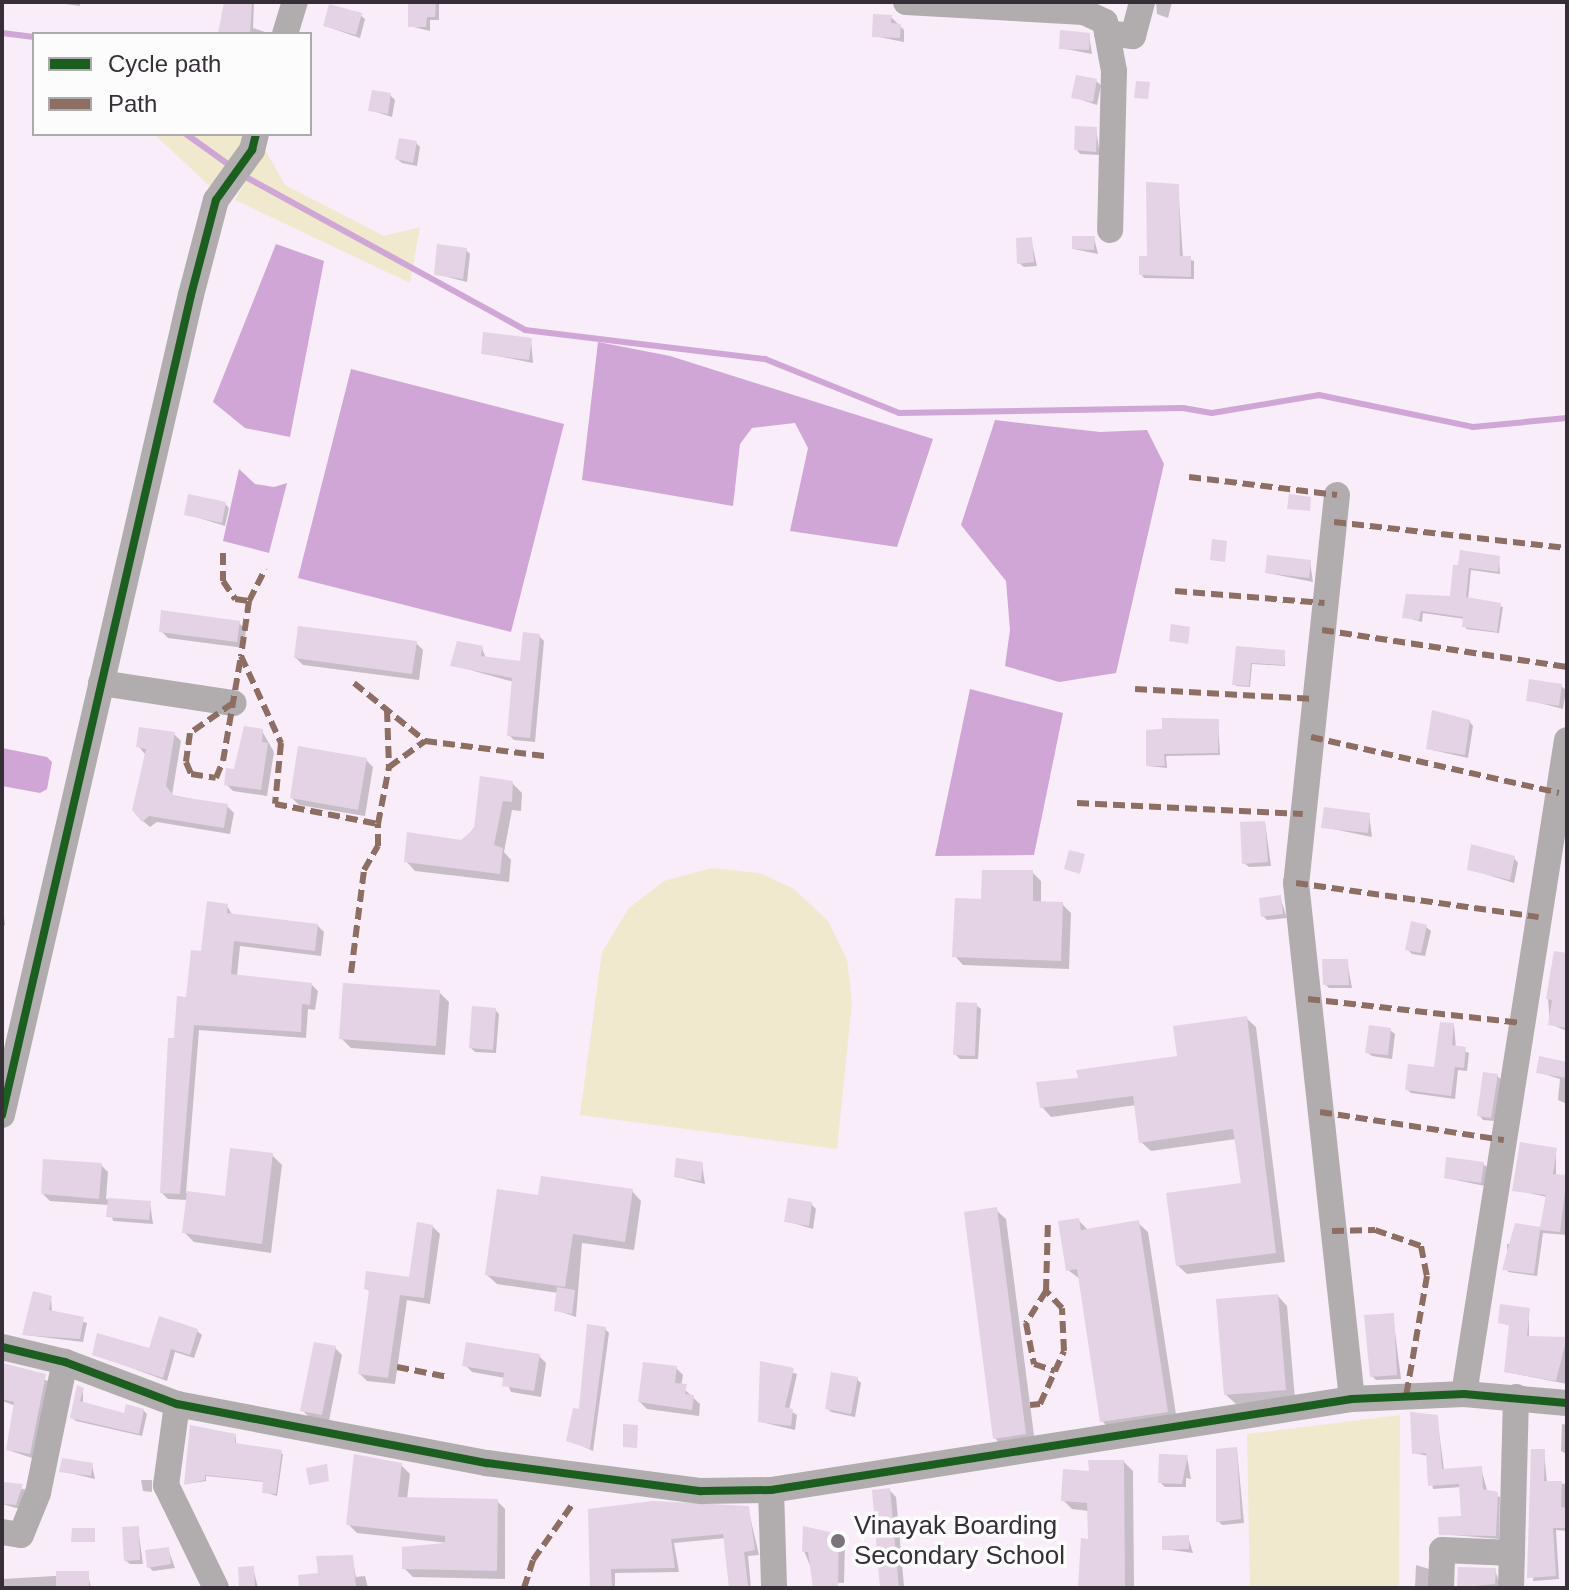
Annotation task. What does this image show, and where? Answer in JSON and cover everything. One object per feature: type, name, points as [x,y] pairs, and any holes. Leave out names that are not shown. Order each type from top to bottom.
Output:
[{"type":"street","points":[[286,32],[295,2]]},
{"type":"street","points":[[906,2],[1084,12],[1105,22],[1114,71],[1110,230]]},
{"type":"street","points":[[1107,33],[1133,36],[1142,2]]},
{"type":"street","points":[[2,1115],[216,200],[252,150],[256,136]]},
{"type":"street","points":[[1337,495],[1296,883],[1352,1399]]},
{"type":"street","points":[[101,683],[233,703]]},
{"type":"street","points":[[1464,1394],[1567,740]]},
{"type":"street","points":[[2,1347],[65,1362],[177,1404],[625,1485],[771,1490],[1352,1399],[1464,1394],[1567,1403]]},
{"type":"street","points":[[2,1532],[21,1535],[38,1493],[65,1362]]},
{"type":"street","points":[[1511,1588],[1516,1397]]},
{"type":"street","points":[[177,1404],[166,1485],[216,1588]]},
{"type":"street","points":[[771,1490],[774,1588]]},
{"type":"street","points":[[1441,1588],[1442,1550],[1512,1553]]},
{"type":"shaded area","points":[[156,136],[245,136],[213,189]]},
{"type":"shaded area","points":[[264,148],[285,185],[384,236],[420,227],[410,283],[235,200]]},
{"type":"shaded area","points":[[276,244],[324,261],[290,437],[245,428],[213,402]]},
{"type":"shaded area","points":[[598,342],[670,356],[933,439],[897,547],[790,531],[808,448],[795,423],[752,428],[740,444],[733,506],[582,480]]},
{"type":"shaded area","points":[[351,369],[564,424],[511,632],[298,578]]},
{"type":"shaded area","points":[[995,420],[1100,432],[1147,430],[1164,464],[1116,673],[1059,682],[1005,666],[1010,630],[1006,581],[961,525]]},
{"type":"shaded area","points":[[239,469],[255,484],[274,487],[287,483],[269,553],[223,541]]},
{"type":"shaded area","points":[[970,689],[1063,713],[1034,855],[935,856]]},
{"type":"shaded area","points":[[2,748],[47,757],[52,762],[47,789],[40,793],[2,786]]},
{"type":"shaded area","points":[[712,868],[759,873],[794,889],[828,921],[847,960],[852,1002],[837,1149],[580,1115],[602,952],[629,908],[664,881]]},
{"type":"shaded area","points":[[1400,1415],[1399,1588],[1250,1588],[1247,1434]]},
{"type":"building","points":[[224,2],[252,2],[250,32],[218,32]]},
{"type":"building","points":[[408,2],[436,2],[435,17],[427,17],[426,27],[408,27]]},
{"type":"building","points":[[329,4],[362,13],[356,35],[323,26]]},
{"type":"building","points":[[873,14],[892,15],[891,23],[901,24],[900,38],[872,37]]},
{"type":"building","points":[[1060,30],[1090,33],[1089,50],[1059,49]]},
{"type":"building","points":[[1076,75],[1097,79],[1093,102],[1071,98]]},
{"type":"building","points":[[1136,81],[1150,82],[1148,99],[1134,98]]},
{"type":"building","points":[[372,90],[391,93],[388,114],[368,111]]},
{"type":"building","points":[[1075,126],[1097,127],[1096,152],[1074,150]]},
{"type":"building","points":[[399,138],[417,141],[413,163],[395,159]]},
{"type":"building","points":[[1146,182],[1179,184],[1180,256],[1191,256],[1191,277],[1139,275],[1139,256],[1147,256]]},
{"type":"building","points":[[1072,236],[1095,236],[1094,250],[1072,249]]},
{"type":"building","points":[[1032,237],[1034,262],[1017,264],[1016,238]]},
{"type":"building","points":[[437,244],[467,248],[463,279],[434,275]]},
{"type":"building","points":[[483,332],[532,338],[529,360],[481,354]]},
{"type":"building","points":[[188,494],[226,502],[222,523],[184,515]]},
{"type":"building","points":[[1289,494],[1311,497],[1310,511],[1287,509]]},
{"type":"building","points":[[1212,539],[1227,541],[1225,562],[1210,560]]},
{"type":"building","points":[[1460,550],[1500,556],[1498,572],[1469,568],[1466,597],[1501,603],[1497,632],[1462,627],[1463,617],[1421,611],[1419,620],[1402,618],[1406,594],[1450,596],[1453,565],[1458,565]]},
{"type":"building","points":[[1267,555],[1311,560],[1309,578],[1265,573]]},
{"type":"building","points":[[161,610],[240,621],[237,642],[159,632]]},
{"type":"building","points":[[1171,624],[1190,627],[1188,644],[1169,641]]},
{"type":"building","points":[[298,626],[417,641],[412,674],[294,658]]},
{"type":"building","points":[[523,632],[540,634],[530,738],[507,736],[512,678],[450,666],[457,641],[483,646],[481,656],[520,661]]},
{"type":"building","points":[[1236,646],[1285,650],[1284,665],[1251,663],[1249,686],[1232,685]]},
{"type":"building","points":[[1529,679],[1562,684],[1559,706],[1526,701]]},
{"type":"building","points":[[1432,710],[1470,720],[1465,755],[1426,749]]},
{"type":"building","points":[[1162,718],[1219,719],[1218,753],[1164,754],[1165,766],[1146,766],[1146,730],[1162,729]]},
{"type":"building","points":[[244,726],[263,729],[262,742],[268,743],[261,790],[224,785],[226,768],[234,769]]},
{"type":"building","points":[[139,727],[175,732],[166,786],[174,796],[228,804],[224,828],[149,816],[142,822],[132,810],[146,749],[136,747]]},
{"type":"building","points":[[298,746],[367,758],[358,810],[290,798]]},
{"type":"building","points":[[480,776],[513,781],[512,802],[503,801],[494,845],[503,848],[500,874],[404,862],[407,832],[461,840],[474,829]]},
{"type":"building","points":[[1324,807],[1370,813],[1368,833],[1321,828]]},
{"type":"building","points":[[1265,821],[1268,862],[1242,864],[1240,822]]},
{"type":"building","points":[[1471,844],[1515,856],[1510,880],[1467,870]]},
{"type":"building","points":[[1069,850],[1085,854],[1080,874],[1064,869]]},
{"type":"building","points":[[982,870],[1033,870],[1033,901],[1063,902],[1061,961],[952,957],[955,898],[981,899]]},
{"type":"building","points":[[1281,895],[1283,914],[1261,917],[1259,898]]},
{"type":"building","points":[[207,901],[228,904],[227,913],[318,924],[315,951],[234,941],[231,974],[312,983],[310,1005],[302,1004],[301,1032],[194,1025],[180,1194],[160,1193],[168,1038],[174,1038],[177,996],[186,997],[191,950],[201,951]]},
{"type":"building","points":[[1411,921],[1427,925],[1421,953],[1405,950]]},
{"type":"building","points":[[1554,951],[1567,953],[1567,1028],[1548,1025],[1552,1000],[1546,999]]},
{"type":"building","points":[[1322,959],[1348,959],[1349,985],[1323,985]]},
{"type":"building","points":[[343,983],[440,990],[436,1046],[339,1039]]},
{"type":"building","points":[[956,1002],[977,1003],[975,1056],[953,1055]]},
{"type":"building","points":[[472,1006],[496,1008],[493,1050],[469,1048]]},
{"type":"building","points":[[1247,1016],[1276,1253],[1176,1266],[1166,1193],[1241,1183],[1233,1129],[1139,1143],[1133,1096],[1040,1108],[1036,1082],[1078,1078],[1076,1070],[1177,1056],[1173,1026]]},
{"type":"building","points":[[1440,1022],[1454,1023],[1452,1045],[1466,1047],[1464,1068],[1455,1067],[1451,1096],[1405,1090],[1408,1064],[1434,1067]]},
{"type":"building","points":[[1369,1025],[1391,1028],[1388,1055],[1365,1053]]},
{"type":"building","points":[[1539,1056],[1567,1062],[1567,1078],[1536,1073]]},
{"type":"building","points":[[1483,1072],[1498,1074],[1491,1118],[1477,1116]]},
{"type":"building","points":[[1520,1142],[1557,1148],[1553,1174],[1567,1175],[1560,1232],[1540,1230],[1534,1274],[1502,1270],[1515,1223],[1540,1227],[1546,1195],[1512,1191]]},
{"type":"building","points":[[230,1148],[273,1153],[262,1244],[182,1233],[187,1191],[225,1196]]},
{"type":"building","points":[[1446,1157],[1484,1162],[1481,1183],[1444,1178]]},
{"type":"building","points":[[676,1158],[703,1162],[701,1181],[674,1177]]},
{"type":"building","points":[[43,1159],[102,1163],[99,1199],[41,1194]]},
{"type":"building","points":[[541,1176],[633,1189],[625,1242],[573,1234],[565,1287],[485,1275],[497,1189],[538,1195]]},
{"type":"building","points":[[108,1198],[151,1201],[149,1220],[106,1217]]},
{"type":"building","points":[[788,1198],[812,1202],[809,1226],[784,1222]]},
{"type":"building","points":[[997,1207],[1026,1434],[993,1439],[964,1212]]},
{"type":"building","points":[[1079,1218],[1081,1230],[1139,1220],[1168,1412],[1100,1422],[1077,1269],[1066,1271],[1058,1221]]},
{"type":"building","points":[[417,1222],[433,1225],[424,1298],[400,1295],[388,1378],[358,1374],[369,1290],[364,1289],[366,1271],[409,1277]]},
{"type":"building","points":[[557,1287],[575,1290],[572,1314],[554,1311]]},
{"type":"building","points":[[33,1291],[52,1296],[49,1310],[84,1317],[80,1339],[22,1335]]},
{"type":"building","points":[[1278,1294],[1286,1390],[1224,1395],[1216,1299]]},
{"type":"building","points":[[1500,1304],[1530,1308],[1527,1336],[1567,1337],[1556,1381],[1504,1372],[1509,1325],[1498,1323]]},
{"type":"building","points":[[1394,1313],[1397,1375],[1370,1377],[1364,1315]]},
{"type":"building","points":[[159,1316],[198,1329],[190,1355],[171,1349],[163,1378],[92,1355],[97,1333],[149,1348]]},
{"type":"building","points":[[587,1324],[606,1327],[590,1449],[566,1441],[573,1408],[579,1409]]},
{"type":"building","points":[[314,1342],[336,1346],[322,1415],[300,1411]]},
{"type":"building","points":[[466,1342],[540,1354],[534,1391],[502,1386],[504,1373],[462,1366]]},
{"type":"building","points":[[760,1361],[794,1368],[785,1407],[793,1409],[791,1426],[758,1422]]},
{"type":"building","points":[[643,1362],[677,1366],[675,1383],[687,1384],[685,1394],[694,1395],[692,1410],[638,1402]]},
{"type":"building","points":[[2,1363],[46,1374],[30,1454],[6,1450],[14,1402],[2,1399]]},
{"type":"building","points":[[831,1372],[858,1377],[851,1414],[825,1409]]},
{"type":"building","points":[[77,1385],[84,1388],[80,1401],[124,1413],[126,1404],[144,1409],[139,1434],[70,1418]]},
{"type":"building","points":[[1410,1412],[1438,1415],[1442,1469],[1482,1466],[1483,1489],[1498,1492],[1496,1536],[1439,1535],[1438,1517],[1461,1516],[1459,1484],[1428,1486],[1426,1453],[1412,1454]]},
{"type":"building","points":[[623,1424],[638,1425],[637,1448],[623,1447]]},
{"type":"building","points":[[190,1425],[236,1434],[235,1443],[282,1450],[276,1494],[262,1493],[263,1481],[205,1475],[205,1480],[184,1485]]},
{"type":"building","points":[[1237,1447],[1241,1519],[1216,1522],[1216,1449]]},
{"type":"building","points":[[1531,1449],[1545,1449],[1544,1481],[1562,1481],[1561,1507],[1567,1508],[1567,1528],[1553,1528],[1556,1576],[1527,1578]]},
{"type":"building","points":[[354,1454],[402,1463],[398,1497],[498,1499],[497,1571],[402,1569],[402,1547],[445,1543],[445,1536],[346,1525]]},
{"type":"building","points":[[1159,1454],[1188,1455],[1182,1484],[1158,1483]]},
{"type":"building","points":[[62,1458],[93,1463],[91,1476],[59,1472]]},
{"type":"building","points":[[1088,1460],[1124,1460],[1125,1588],[1078,1588],[1081,1538],[1088,1539],[1087,1503],[1061,1501],[1063,1469],[1089,1471]]},
{"type":"building","points":[[327,1464],[329,1481],[309,1485],[306,1468]]},
{"type":"building","points":[[2,1482],[23,1484],[16,1505],[2,1504]]},
{"type":"building","points":[[890,1488],[899,1588],[880,1588],[872,1490]]},
{"type":"building","points":[[653,1501],[749,1506],[755,1550],[744,1552],[748,1586],[729,1588],[723,1534],[671,1539],[675,1568],[611,1569],[612,1588],[590,1588],[588,1509]]},
{"type":"building","points":[[139,1526],[140,1560],[124,1561],[122,1527]]},
{"type":"building","points":[[803,1526],[839,1534],[838,1588],[813,1588],[808,1552],[802,1552]]},
{"type":"building","points":[[72,1528],[95,1528],[95,1542],[71,1542]]},
{"type":"building","points":[[1189,1535],[1189,1549],[1162,1550],[1162,1536]]},
{"type":"building","points":[[169,1547],[171,1564],[147,1568],[145,1550]]},
{"type":"building","points":[[353,1555],[356,1588],[299,1588],[298,1575],[318,1573],[316,1556]]},
{"type":"building","points":[[254,1566],[255,1588],[239,1588],[238,1567]]},
{"type":"building","points":[[1458,1567],[1496,1568],[1495,1584],[1457,1588]]},
{"type":"building","points":[[56,1571],[89,1571],[89,1588],[56,1588]]},
{"type":"waterway","points":[[2,33],[32,37]]},
{"type":"waterway","points":[[189,136],[232,167]]},
{"type":"waterway","points":[[244,176],[525,330],[765,359],[899,413],[1183,408],[1212,413],[1319,395],[1473,427],[1567,418]]},
{"type":"marked path","points":[[1189,477],[1337,495]]},
{"type":"marked path","points":[[1334,522],[1567,548]]},
{"type":"marked path","points":[[223,553],[223,581],[235,599],[249,601],[265,569]]},
{"type":"marked path","points":[[1175,591],[1325,603]]},
{"type":"marked path","points":[[249,601],[241,656],[281,743],[275,804],[378,824],[389,767],[425,741],[544,756]]},
{"type":"marked path","points":[[1322,630],[1567,667]]},
{"type":"marked path","points":[[233,703],[190,733],[186,762],[191,774],[216,778],[223,761],[241,656]]},
{"type":"marked path","points":[[354,683],[425,741]]},
{"type":"marked path","points":[[1135,689],[1315,699]]},
{"type":"marked path","points":[[387,710],[389,767]]},
{"type":"marked path","points":[[1311,737],[1559,793]]},
{"type":"marked path","points":[[1077,803],[1303,814]]},
{"type":"marked path","points":[[351,973],[364,870],[378,846],[378,824]]},
{"type":"marked path","points":[[1296,883],[1539,917]]},
{"type":"marked path","points":[[1308,999],[1522,1023]]},
{"type":"marked path","points":[[1320,1112],[1504,1140]]},
{"type":"marked path","points":[[1030,1405],[1040,1404],[1064,1351],[1062,1308],[1046,1291],[1048,1221]]},
{"type":"marked path","points":[[1332,1231],[1375,1230],[1421,1246],[1427,1276],[1406,1396]]},
{"type":"marked path","points":[[1046,1291],[1026,1323],[1034,1364],[1055,1371]]},
{"type":"marked path","points":[[397,1367],[448,1377]]},
{"type":"marked path","points":[[524,1588],[533,1560],[572,1505]]},
{"type":"cycle path","points":[[2,1115],[191,295],[216,200],[252,150],[256,136]]},
{"type":"cycle path","points":[[2,1347],[65,1362],[177,1404],[487,1463],[701,1491],[771,1490],[1352,1399],[1464,1394],[1567,1403]]},
{"type":"place","name":"Vinayak Boarding Secondary School","points":[[838,1541]]}]
